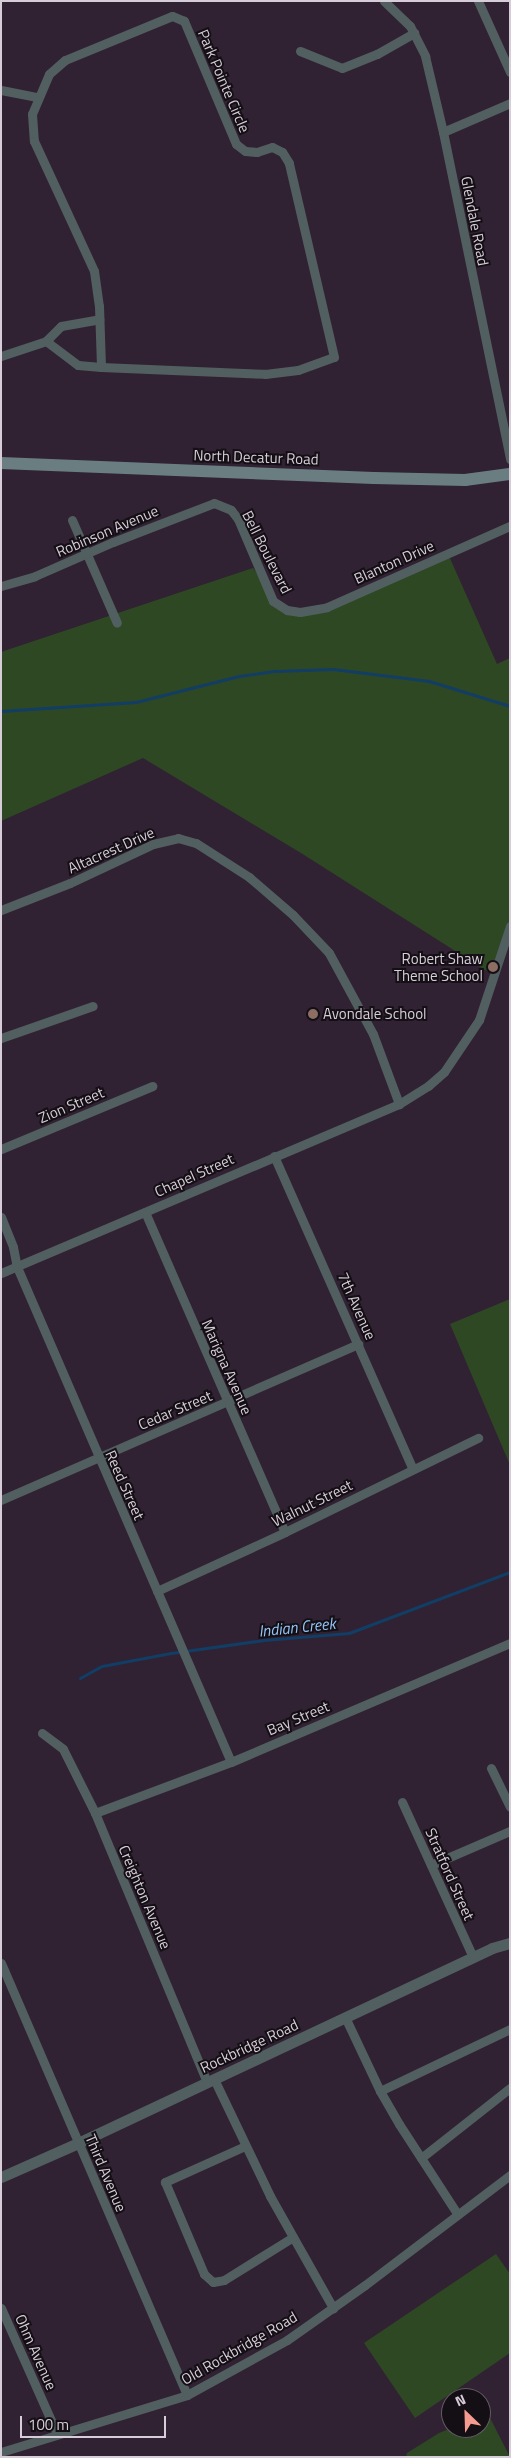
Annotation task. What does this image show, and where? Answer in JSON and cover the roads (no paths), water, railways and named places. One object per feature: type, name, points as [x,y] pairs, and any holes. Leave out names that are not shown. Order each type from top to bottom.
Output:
[{"type":"main road","name":"North Decatur Road","points":[[1,463],[465,480],[510,474]]},
{"type":"street","name":"Glendale Road","points":[[384,1],[410,26],[425,56],[444,132],[510,459]]},
{"type":"street","points":[[478,1],[510,72]]},
{"type":"street","name":"Park Pointe Circle","points":[[46,341],[78,366],[265,374],[298,370],[334,357],[289,163],[282,152],[272,147],[257,152],[245,152],[236,144],[184,21],[172,16],[66,60],[49,74],[37,97],[32,114],[34,141],[94,271],[101,366]]},
{"type":"street","points":[[300,51],[342,68],[377,54],[414,33]]},
{"type":"street","points":[[1,90],[37,97]]},
{"type":"street","points":[[444,132],[510,103]]},
{"type":"street","points":[[1,356],[46,341],[61,326],[99,320]]},
{"type":"street","name":"Robinson Avenue","points":[[1,586],[35,576],[203,506],[214,503],[223,505]]},
{"type":"street","name":"Bell Boulevard","points":[[223,505],[231,510],[238,519],[273,601],[287,610]]},
{"type":"street","points":[[72,520],[118,623]]},
{"type":"street","name":"Blanton Drive","points":[[287,610],[300,612],[327,607],[510,526]]},
{"type":"street","name":"Altacrest Drive","points":[[1,910],[70,883],[153,844],[178,838],[196,843],[249,878],[292,914],[329,953],[373,1034],[399,1104]]},
{"type":"street","points":[[399,1104],[428,1086],[444,1072],[463,1046],[479,1020],[510,926]]},
{"type":"street","points":[[1,1038],[93,1006]]},
{"type":"street","name":"Zion Street","points":[[1,1149],[152,1086]]},
{"type":"street","name":"Chapel Street","points":[[1,1273],[399,1104]]},
{"type":"street","name":"7th Avenue","points":[[274,1156],[413,1469]]},
{"type":"street","name":"Marigna Avenue","points":[[145,1212],[285,1532]]},
{"type":"street","name":"Reed Street","points":[[1,1217],[13,1247],[17,1267],[231,1762]]},
{"type":"street","name":"Cedar Street","points":[[1,1500],[228,1403],[358,1344]]},
{"type":"street","name":"Walnut Street","points":[[157,1591],[285,1532],[478,1438]]},
{"type":"street","name":"Bay Street","points":[[95,1813],[231,1762],[510,1643]]},
{"type":"street","name":"Creighton Avenue","points":[[42,1733],[63,1749],[95,1813],[211,2081],[332,2308]]},
{"type":"street","points":[[492,1768],[510,1807]]},
{"type":"street","name":"Stratford Street","points":[[402,1802],[473,1957]]},
{"type":"street","points":[[431,1865],[510,1831]]},
{"type":"street","name":"Rockbridge Road","points":[[1,2177],[78,2143],[473,1957],[510,1943]]},
{"type":"street","name":"Third Avenue","points":[[1,1962],[187,2395]]},
{"type":"street","points":[[345,2017],[380,2091],[458,2215]]},
{"type":"street","points":[[380,2091],[510,2029]]},
{"type":"street","points":[[421,2158],[510,2088]]},
{"type":"street","points":[[246,2146],[165,2182],[204,2274],[213,2282],[224,2280],[293,2237]]},
{"type":"street","name":"Old Rockbridge Road","points":[[1,2452],[187,2395],[287,2340],[510,2175]]},
{"type":"street","name":"Ohm Avenue","points":[[1,2308],[58,2434]]},
{"type":"waterway","points":[[1,711],[136,702],[239,676],[276,671],[333,669],[429,681],[510,706]]},
{"type":"waterway","name":"Indian Creek","points":[[80,1678],[102,1666],[171,1653],[264,1640],[349,1633],[510,1572]]},
{"type":"place","name":"Robert Shaw Theme School","points":[[493,967]]},
{"type":"place","name":"Avondale School","points":[[313,1014]]}]
